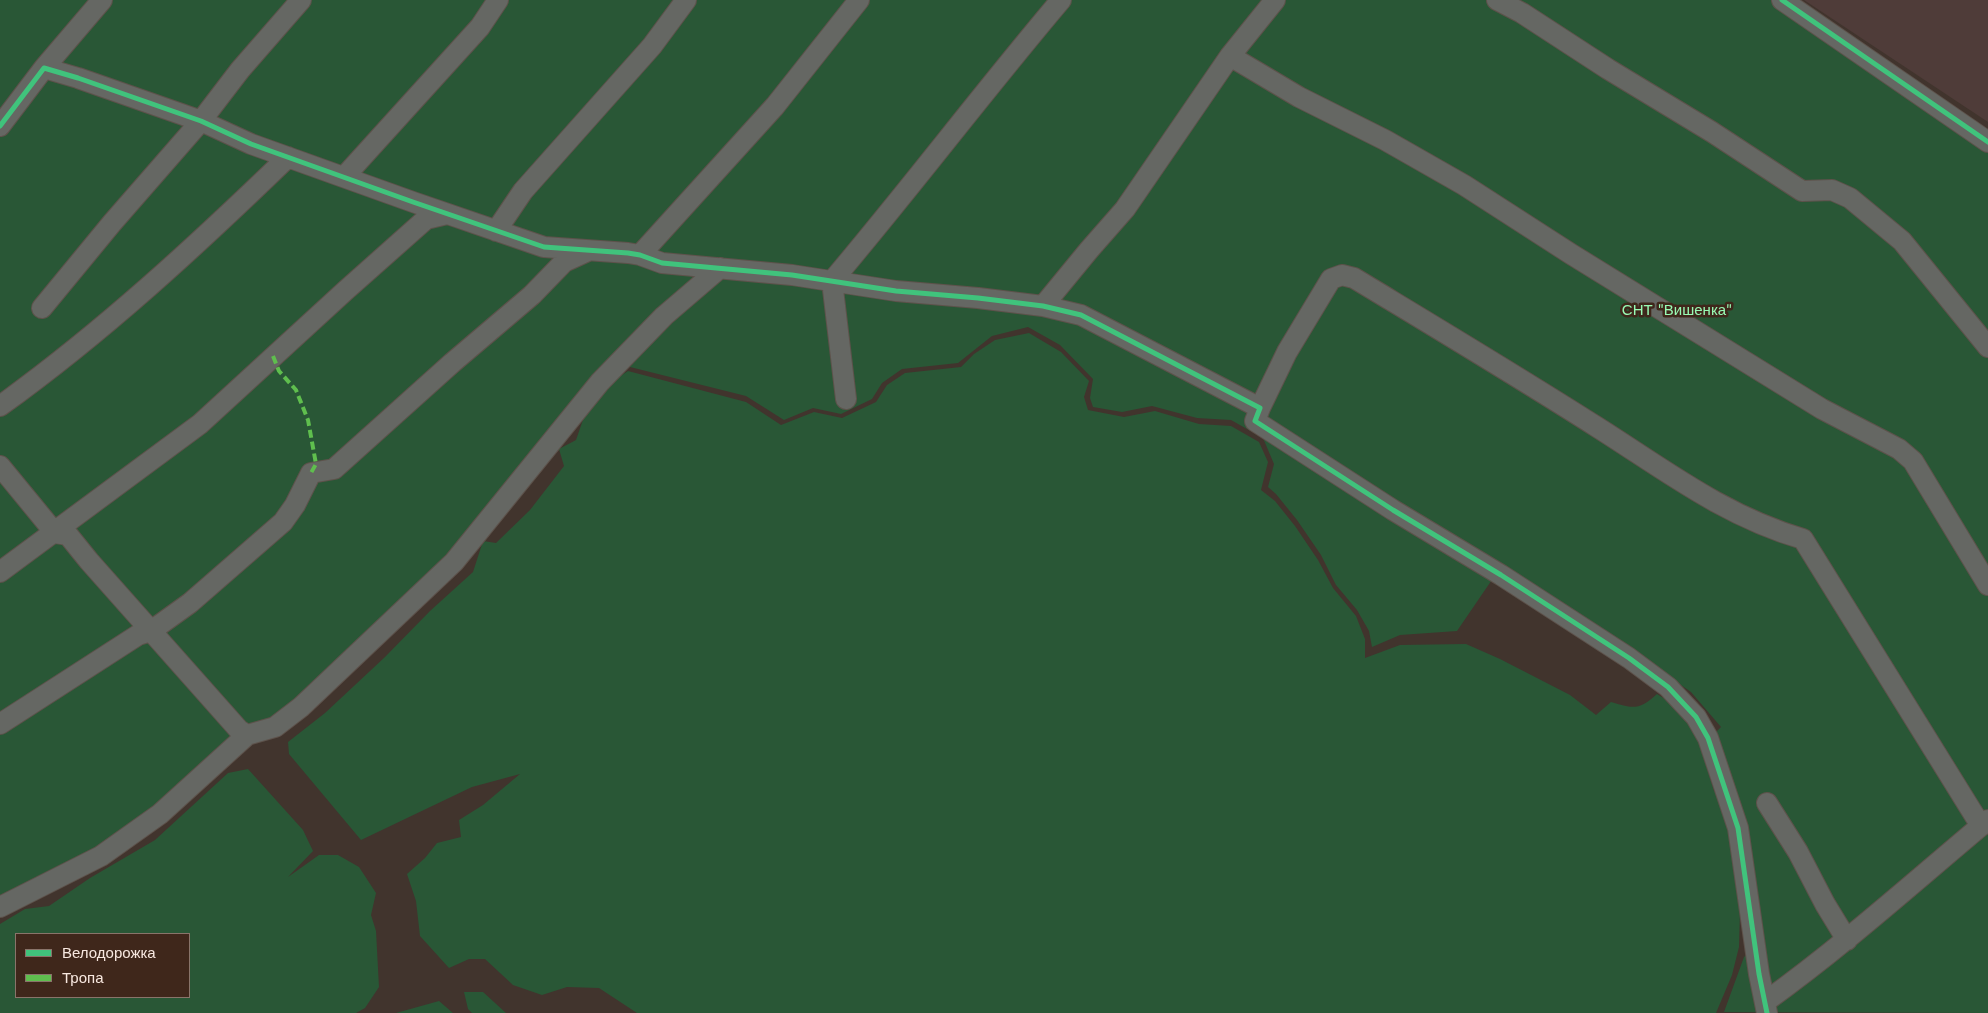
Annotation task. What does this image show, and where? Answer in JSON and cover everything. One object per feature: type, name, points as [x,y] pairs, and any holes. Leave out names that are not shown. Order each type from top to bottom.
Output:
[{"type":"street","points":[[0,126],[44,68],[102,0]]},
{"type":"street","points":[[42,308],[201,121],[240,70],[301,0]]},
{"type":"street","points":[[344,177],[480,27],[498,0]]},
{"type":"street","points":[[496,231],[523,191],[652,46],[686,0]]},
{"type":"street","points":[[640,255],[775,106],[858,0]]},
{"type":"street","points":[[846,399],[832,281],[868,239],[1001,70],[1061,0]]},
{"type":"street","points":[[1043,306],[1125,209],[1230,56],[1275,0]]},
{"type":"street","points":[[1497,0],[1522,13],[1608,69],[1712,132],[1802,191],[1832,190],[1850,198],[1902,241],[1988,347]]},
{"type":"street","points":[[1782,0],[1988,142]]},
{"type":"street","points":[[1230,56],[1299,97],[1385,140],[1464,185],[1571,254],[1822,409],[1899,449],[1913,461],[1988,585]]},
{"type":"street","points":[[44,68],[201,121],[251,144],[544,247],[640,255],[662,263],[792,275],[896,291],[1043,306],[1081,315],[1260,408]]},
{"type":"street","points":[[0,406],[46,372],[142,294],[288,157]]},
{"type":"street","points":[[0,572],[200,424],[426,219],[447,214]]},
{"type":"street","points":[[0,724],[138,635],[151,631],[190,603],[283,522],[295,505],[311,473],[334,469],[452,363],[532,295],[564,262],[589,250]]},
{"type":"street","points":[[0,907],[101,856],[160,814],[247,735],[275,727],[301,707],[454,562],[600,382],[664,316],[720,268]]},
{"type":"street","points":[[1342,275],[1354,278],[1597,427],[1696,492],[1772,530],[1803,538],[1984,824],[1888,907],[1806,972],[1766,1008],[1759,974],[1738,828],[1708,738],[1696,717],[1668,686],[1629,658],[1501,574],[1393,510],[1255,421],[1287,352],[1331,279],[1342,275]]},
{"type":"street","points":[[0,466],[55,533],[68,535],[204,692],[239,730],[247,735]]},
{"type":"street","points":[[1767,803],[1798,852],[1825,904],[1847,940]]},
{"type":"shaded area","points":[[1804,0],[1988,0],[1988,122]]},
{"type":"green space","name":"СНТ \"Вишенка\"","points":[[0,0],[1774,0],[1988,148],[1988,1013],[1724,1012],[1744,957],[1760,942],[1712,736],[1721,727],[1691,692],[1623,645],[1500,568],[1457,631],[1400,635],[1372,647],[1369,631],[1357,610],[1336,585],[1321,555],[1297,520],[1268,487],[1274,464],[1263,438],[1231,420],[1197,418],[1152,406],[1122,412],[1093,407],[1090,398],[1093,379],[1060,345],[1028,327],[992,336],[958,363],[902,369],[882,383],[872,399],[841,414],[813,408],[784,420],[746,396],[614,363],[444,565],[292,708],[98,853],[0,901]]},
{"type":"green space","points":[[1029,333],[1061,352],[1089,381],[1084,397],[1088,410],[1124,417],[1155,411],[1199,424],[1231,426],[1259,442],[1268,462],[1261,490],[1275,501],[1295,526],[1318,560],[1333,588],[1356,616],[1365,639],[1365,658],[1400,645],[1466,644],[1500,659],[1570,695],[1596,715],[1611,702],[1636,707],[1657,694],[1682,710],[1697,736],[1714,791],[1723,800],[1741,876],[1739,947],[1732,975],[1716,1013],[637,1013],[599,988],[567,987],[542,995],[513,985],[485,959],[469,959],[449,968],[420,936],[416,901],[407,874],[425,858],[437,843],[461,837],[459,820],[483,805],[520,774],[472,787],[361,840],[289,754],[288,742],[325,713],[473,572],[483,541],[496,543],[530,510],[564,466],[559,449],[576,440],[586,411],[611,382],[628,371],[746,402],[781,425],[814,412],[842,418],[876,402],[887,385],[905,373],[961,367],[974,354],[995,340]]},
{"type":"green space","points":[[248,769],[303,830],[313,851],[288,877],[319,855],[338,855],[359,867],[376,893],[371,915],[376,931],[379,987],[365,1008],[356,1013],[0,1013],[0,924],[25,909],[49,906],[90,878],[155,840],[228,773]]},
{"type":"green space","points":[[464,992],[483,992],[506,1013],[472,1013],[468,1009]]},
{"type":"green space","points":[[439,1001],[453,1013],[396,1013]]},
{"type":"marked path","points":[[273,356],[279,371],[296,390],[308,420],[316,464],[311,473]]},
{"type":"cycle path","points":[[1782,0],[1988,142]]},
{"type":"cycle path","points":[[0,126],[44,68],[201,121],[251,144],[544,247],[628,253],[662,263],[792,275],[896,291],[1043,306],[1081,315],[1260,408],[1255,421],[1393,510],[1501,575],[1629,658],[1668,687],[1696,717],[1708,738],[1738,828],[1759,974],[1767,1013]]}]
